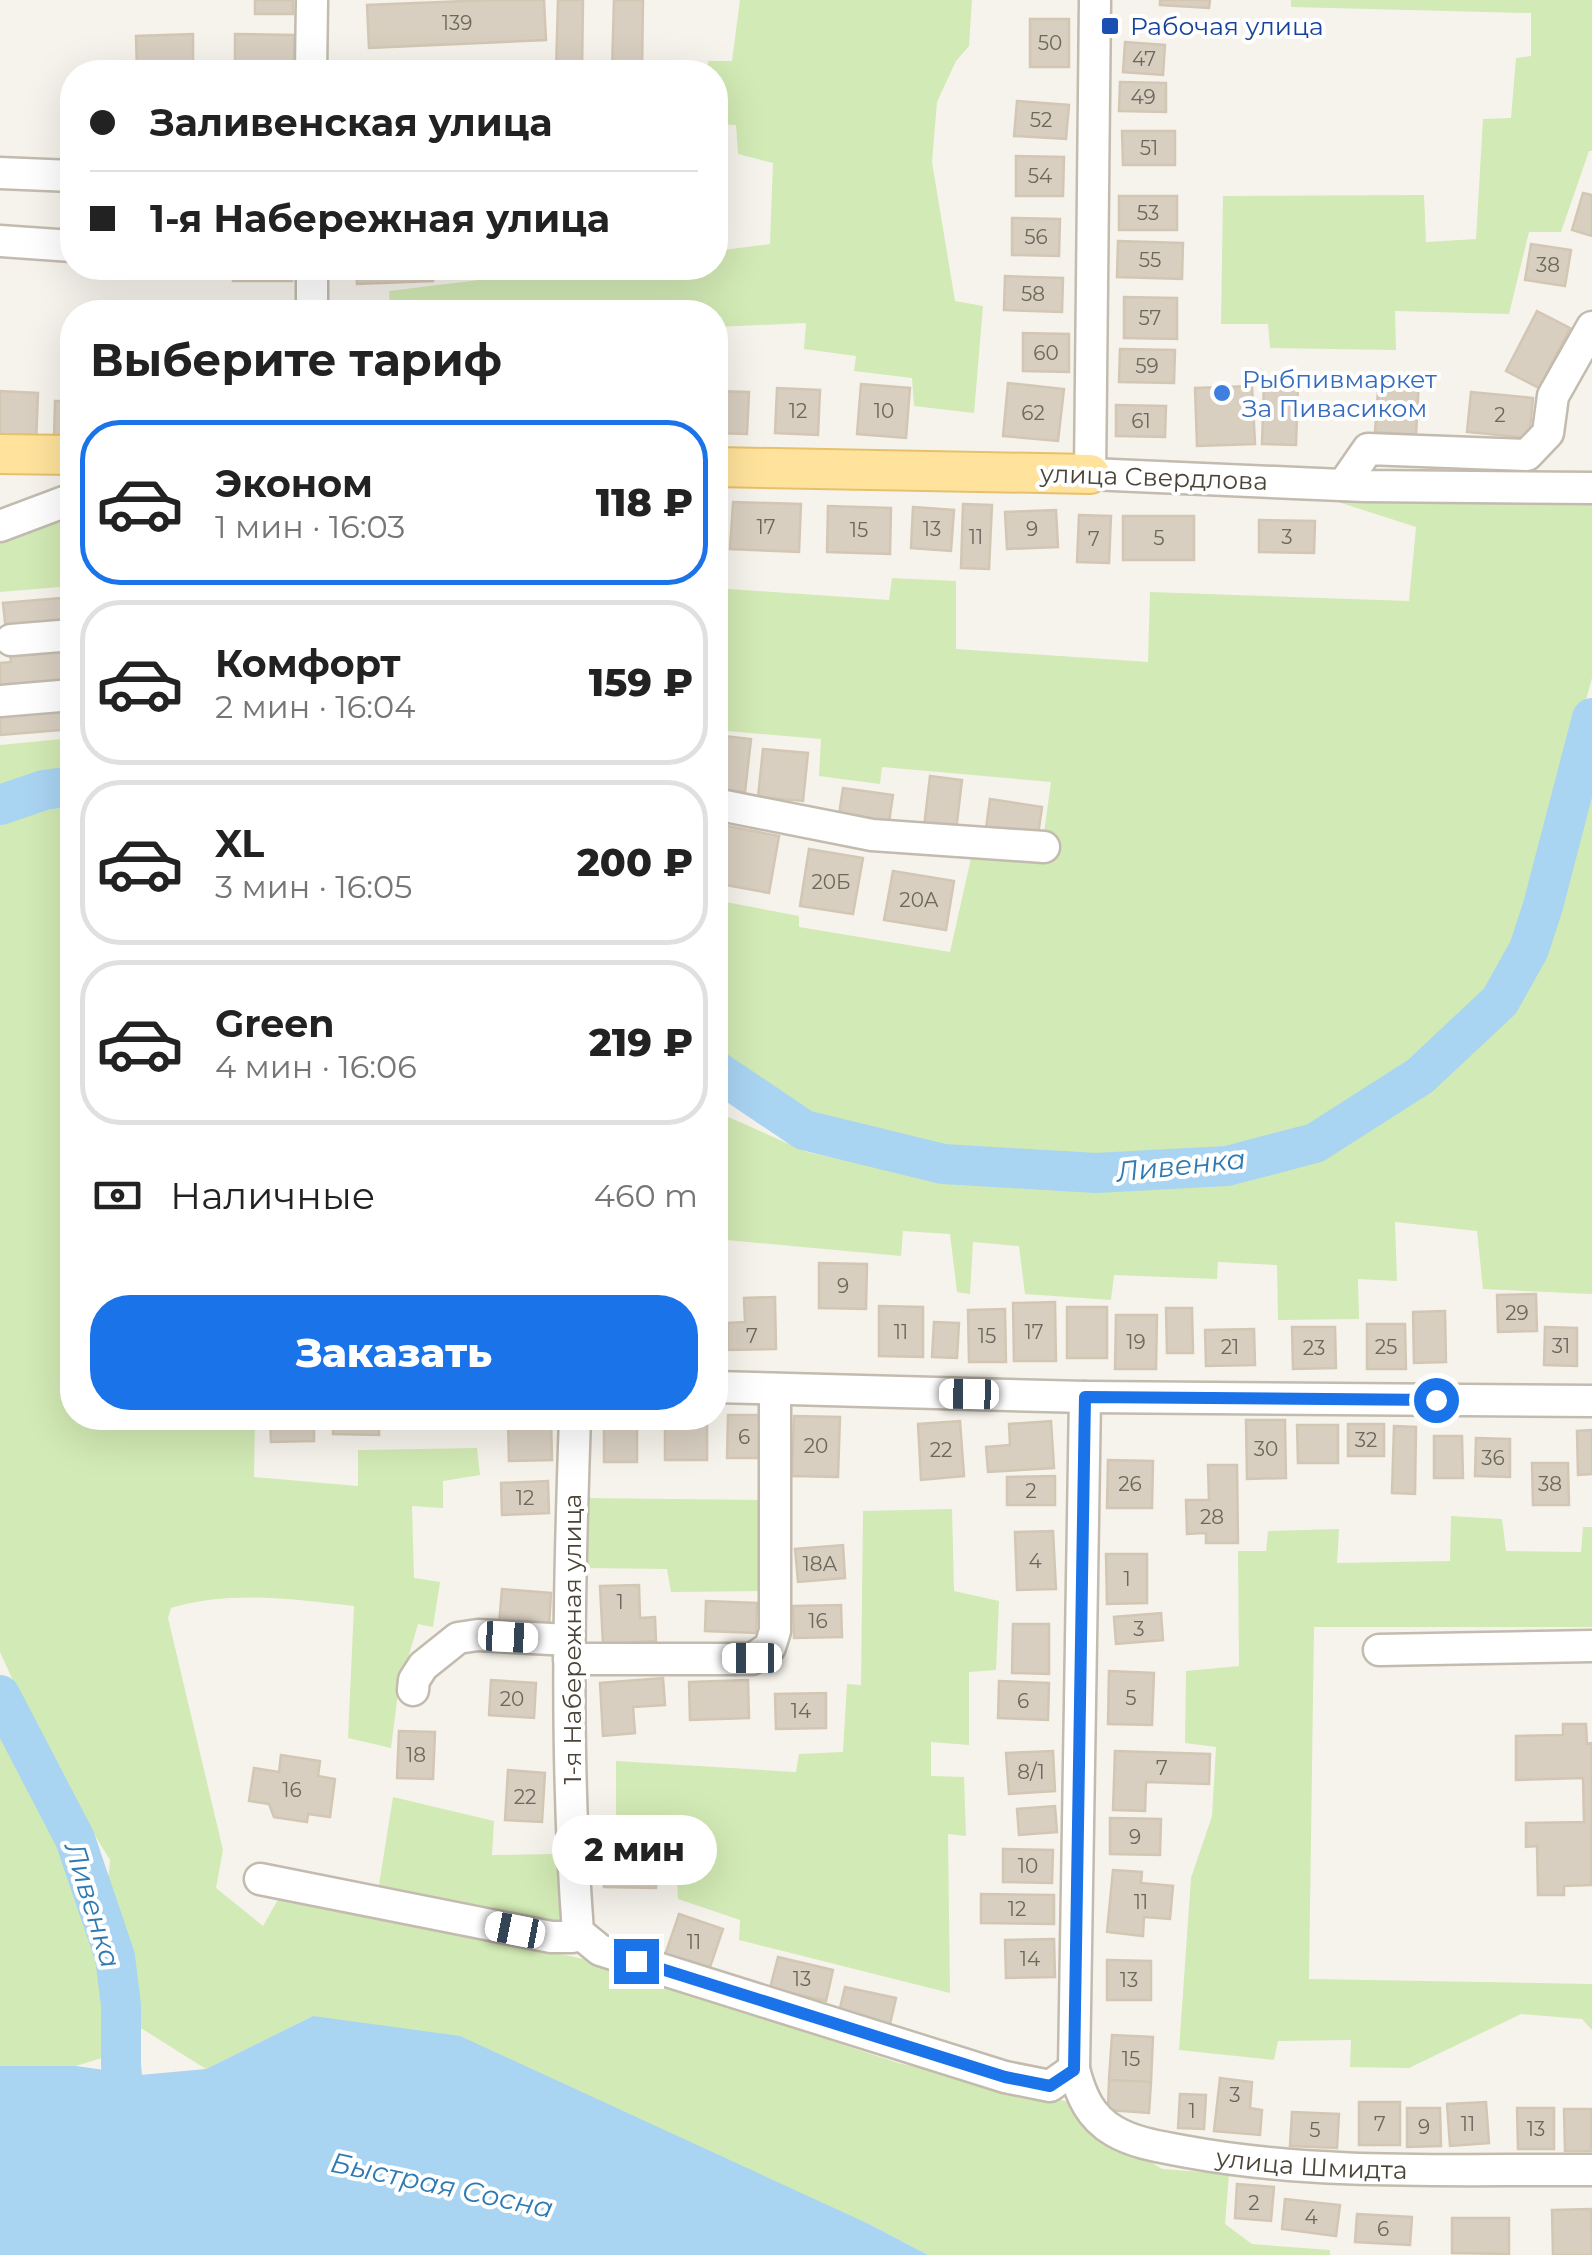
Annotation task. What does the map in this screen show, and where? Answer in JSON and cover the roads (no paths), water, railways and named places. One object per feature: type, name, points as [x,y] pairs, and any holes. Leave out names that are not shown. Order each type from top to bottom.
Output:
[{"type":"main road","points":[[0,454],[60,456]]},
{"type":"main road","name":"улица Свердлова","points":[[728,467],[1090,474]]},
{"type":"street","points":[[312,0],[312,60]]},
{"type":"street","points":[[1090,474],[1096,0]]},
{"type":"street","points":[[0,173],[60,176]]},
{"type":"street","points":[[0,241],[60,245]]},
{"type":"street","points":[[1342,485],[1361,454],[1375,448],[1527,455],[1548,433],[1553,396],[1592,327]]},
{"type":"street","name":"улица Свердлова","points":[[1090,474],[1342,485],[1592,488]]},
{"type":"street","points":[[0,526],[60,504]]},
{"type":"street","points":[[11,640],[60,636]]},
{"type":"street","points":[[0,701],[60,696]]},
{"type":"street","points":[[728,807],[872,836],[1044,848]]},
{"type":"street","points":[[728,1387],[1085,1397],[1592,1400]]},
{"type":"street","points":[[413,1690],[423,1666],[458,1638],[478,1635],[569,1649],[752,1658],[770,1647],[775,1631],[775,1389]]},
{"type":"street","points":[[260,1879],[551,1937],[578,1932],[600,1950],[1005,2077],[1050,2086],[1074,2070],[1085,1397]]},
{"type":"street","name":"1-я Набережная улица","points":[[575,1430],[569,1649],[572,1848],[578,1932]]},
{"type":"street","points":[[1379,1650],[1592,1646]]},
{"type":"street","name":"улица Шмидта","points":[[1074,2070],[1084,2102],[1106,2126],[1128,2138],[1168,2148],[1256,2162],[1348,2168],[1592,2170]]},
{"type":"water","name":"Быстрая Сосна","points":[[313,2016],[460,2036],[871,2225],[928,2255],[0,2255],[0,2066],[76,2066],[140,2075],[206,2069]]},
{"type":"waterway","name":"Ливенка","points":[[728,1079],[804,1130],[943,1164],[1096,1173],[1227,1166],[1315,1143],[1420,1076],[1500,1001],[1529,949],[1543,906],[1592,718]]},
{"type":"waterway","name":"Ливенка","points":[[0,805],[60,788]]},
{"type":"waterway","name":"Ливенка","points":[[0,1695],[75,1839],[115,1957],[126,2125]]},
{"type":"place","name":"Рабочая улица","points":[[1110,26]]},
{"type":"place","name":"Рыбпивмаркет За Пивасиком","points":[[1222,393]]}]
